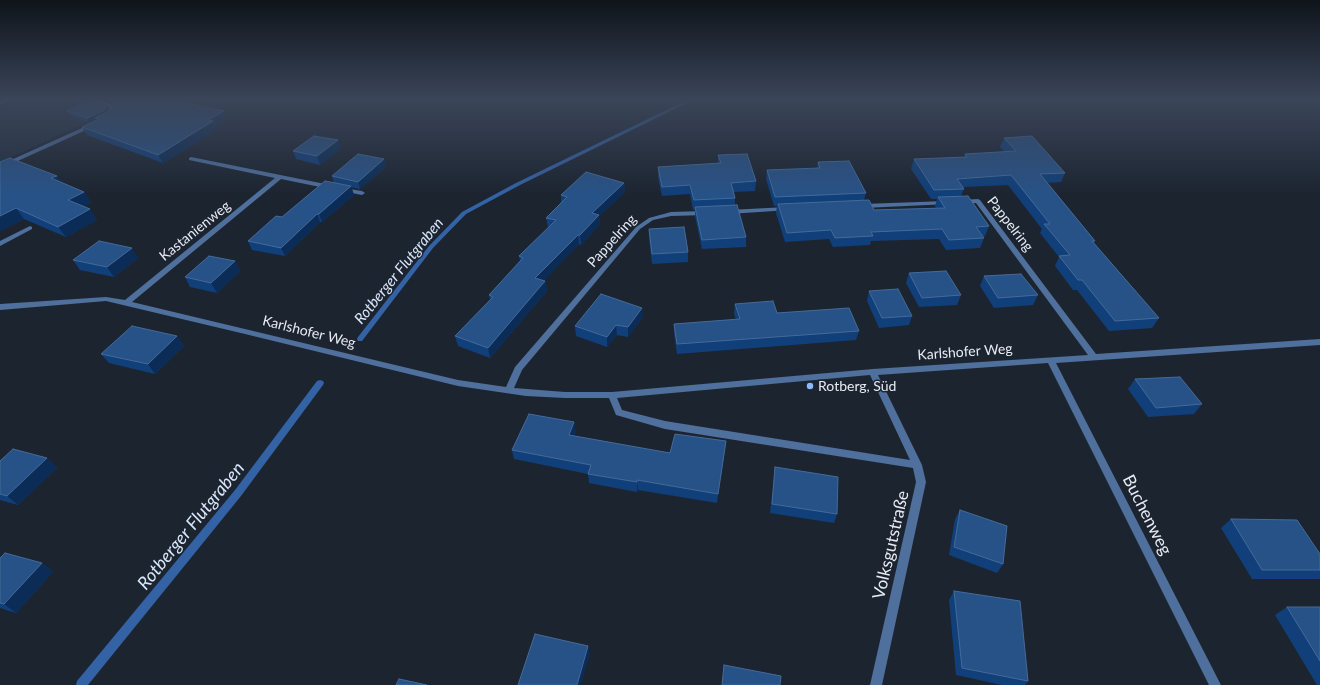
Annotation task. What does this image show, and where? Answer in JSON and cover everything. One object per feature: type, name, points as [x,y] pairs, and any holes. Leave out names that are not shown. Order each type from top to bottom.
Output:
[{"type":"street","points":[[0,168],[80,131]]},
{"type":"street","points":[[191,159],[362,193]]},
{"type":"street","name":"Kastanienweg","points":[[126,303],[280,177]]},
{"type":"street","name":"Pappelring","points":[[852,207],[978,201],[1094,357]]},
{"type":"street","name":"Pappelring","points":[[509,391],[518,369],[638,228],[651,219],[672,214],[797,209]]},
{"type":"street","points":[[0,244],[30,228]]},
{"type":"street","name":"Karlshofer Weg","points":[[0,307],[87,300],[106,300],[126,303],[331,351],[458,383],[509,391],[565,395],[612,395],[872,372],[1320,342]]},
{"type":"street","name":"Buchenweg","points":[[1051,360],[1215,685]]},
{"type":"street","name":"Volksgutstraße","points":[[872,372],[917,465],[921,482],[876,685]]},
{"type":"street","points":[[612,395],[619,413],[666,425],[917,465]]},
{"type":"shaded area","points":[[0,131],[68,131],[0,162]]},
{"type":"building","points":[[93,131],[197,131],[158,155]]},
{"type":"building","points":[[314,136],[338,140],[317,156],[293,151]]},
{"type":"building","points":[[1032,136],[1065,173],[1040,174],[1095,241],[1092,241],[1159,318],[1115,321],[1082,280],[1078,280],[1059,256],[1070,255],[1044,224],[1050,224],[1011,175],[957,179],[964,189],[934,190],[914,159],[967,157],[965,154],[1016,151],[1004,138]]},
{"type":"building","points":[[358,154],[384,159],[358,182],[332,176]]},
{"type":"building","points":[[747,154],[756,181],[731,183],[735,198],[694,200],[690,185],[662,187],[658,167],[721,163],[718,155]]},
{"type":"building","points":[[10,158],[57,176],[51,178],[84,192],[68,200],[90,209],[58,227],[16,208],[0,216],[0,162]]},
{"type":"building","points":[[849,161],[866,193],[775,197],[767,170],[820,168],[818,162]]},
{"type":"building","points":[[586,172],[624,183],[592,213],[599,215],[535,278],[545,281],[488,348],[455,336],[493,297],[489,295],[523,258],[519,256],[556,220],[546,218],[567,197],[561,195]]},
{"type":"building","points":[[325,181],[351,186],[319,214],[317,214],[281,248],[248,241],[276,216],[282,217]]},
{"type":"building","points":[[968,196],[989,226],[976,227],[984,238],[949,240],[942,229],[871,232],[873,236],[835,238],[831,230],[787,233],[778,204],[869,200],[874,210],[945,208],[938,197]]},
{"type":"building","points":[[737,205],[746,237],[702,240],[695,207]]},
{"type":"building","points":[[684,227],[688,252],[652,254],[649,229]]},
{"type":"building","points":[[99,241],[132,248],[107,267],[73,260]]},
{"type":"building","points":[[209,256],[235,261],[211,283],[185,277]]},
{"type":"building","points":[[946,271],[961,295],[922,298],[909,273]]},
{"type":"building","points":[[1021,274],[1038,295],[998,298],[984,276]]},
{"type":"building","points":[[898,289],[912,316],[882,318],[869,291]]},
{"type":"building","points":[[601,294],[642,308],[628,327],[616,325],[607,337],[575,326]]},
{"type":"building","points":[[773,301],[777,313],[849,308],[859,331],[677,344],[674,324],[740,319],[735,304]]},
{"type":"building","points":[[132,326],[177,336],[148,364],[101,354]]},
{"type":"building","points":[[1180,377],[1202,404],[1156,408],[1135,379]]},
{"type":"building","points":[[529,414],[574,422],[569,435],[670,453],[675,434],[726,441],[718,494],[637,480],[637,482],[588,474],[591,465],[512,450]]},
{"type":"building","points":[[13,449],[47,458],[7,496],[0,494],[0,461]]},
{"type":"building","points":[[775,467],[838,477],[837,514],[772,504]]},
{"type":"building","points":[[960,510],[1007,526],[1003,564],[954,547]]},
{"type":"building","points":[[1231,519],[1297,520],[1320,554],[1320,570],[1262,570]]},
{"type":"building","points":[[5,553],[42,563],[4,604],[0,603],[0,558]]},
{"type":"building","points":[[954,591],[1020,601],[1028,681],[962,668]]},
{"type":"building","points":[[1287,607],[1320,607],[1320,661]]},
{"type":"building","points":[[535,634],[588,646],[577,685],[518,685]]},
{"type":"building","points":[[724,665],[781,676],[780,685],[722,685]]},
{"type":"building","points":[[399,679],[427,685],[396,685]]},
{"type":"waterway","name":"Rotberger Flutgraben","points":[[360,339],[431,247],[464,213],[518,184],[627,131]]},
{"type":"waterway","name":"Rotberger Flutgraben","points":[[81,685],[238,493],[320,383]]},
{"type":"place","name":"Rotberg, Süd","points":[[810,386]]}]
